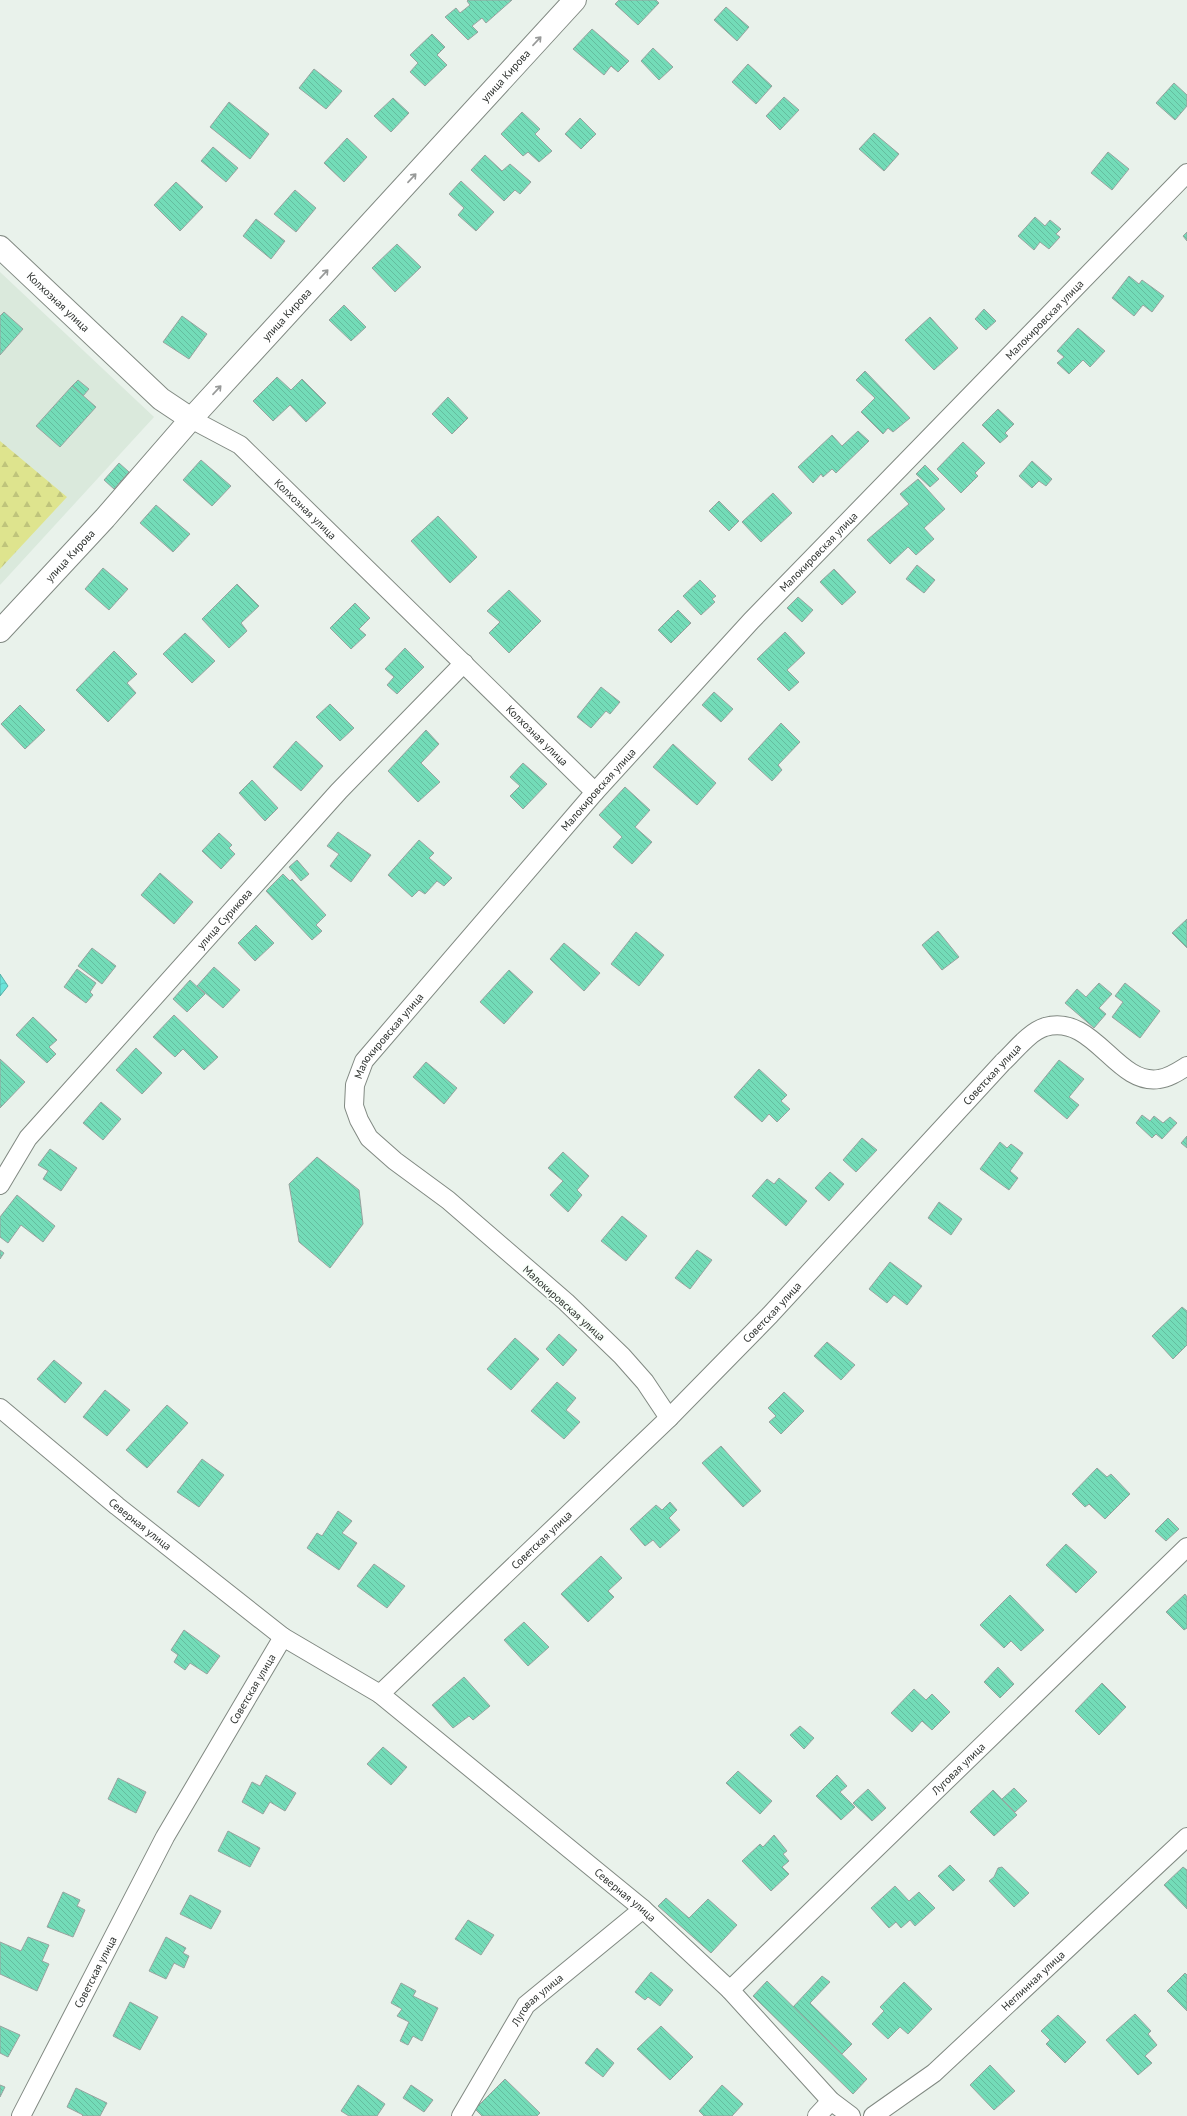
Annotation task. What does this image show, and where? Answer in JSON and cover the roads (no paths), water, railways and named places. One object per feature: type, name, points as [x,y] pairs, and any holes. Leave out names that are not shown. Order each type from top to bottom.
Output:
[{"type":"street","name":"улица Кирова","points":[[0,631],[105,518],[191,419],[575,0]]},
{"type":"street","name":"Малокировская улица","points":[[669,1418],[645,1382],[622,1356],[566,1302],[448,1200],[395,1161],[369,1138],[359,1120],[354,1106],[355,1085],[364,1061],[595,792],[751,621],[1187,173]]},
{"type":"street","name":"Колхозная улица","points":[[0,247],[161,399],[191,419],[240,445],[595,792]]},
{"type":"street","name":"улица Сурикова","points":[[0,1185],[28,1138],[48,1115],[339,791],[464,663]]},
{"type":"street","name":"Советская улица","points":[[380,1694],[669,1418],[770,1316],[998,1068],[1030,1036],[1044,1027],[1060,1025],[1075,1029],[1090,1037],[1134,1074],[1146,1078],[1159,1079],[1174,1074],[1187,1066]]},
{"type":"street","name":"Северная улица","points":[[0,1408],[117,1506],[283,1637]]},
{"type":"street","name":"Луговая улица","points":[[730,1990],[1187,1547]]},
{"type":"street","name":"Советская улица","points":[[21,2116],[165,1837],[283,1637]]},
{"type":"street","points":[[283,1637],[380,1694]]},
{"type":"street","name":"Северная улица","points":[[380,1694],[643,1909],[730,1990],[831,2101],[851,2116]]},
{"type":"street","name":"Неглинная улица","points":[[873,2116],[934,2073],[1187,1837]]},
{"type":"street","name":"Луговая улица","points":[[461,2116],[526,2005],[643,1909]]},
{"type":"street","points":[[817,2116],[831,2101]]},
{"type":"water","points":[[0,974],[8,986],[0,996]]}]
